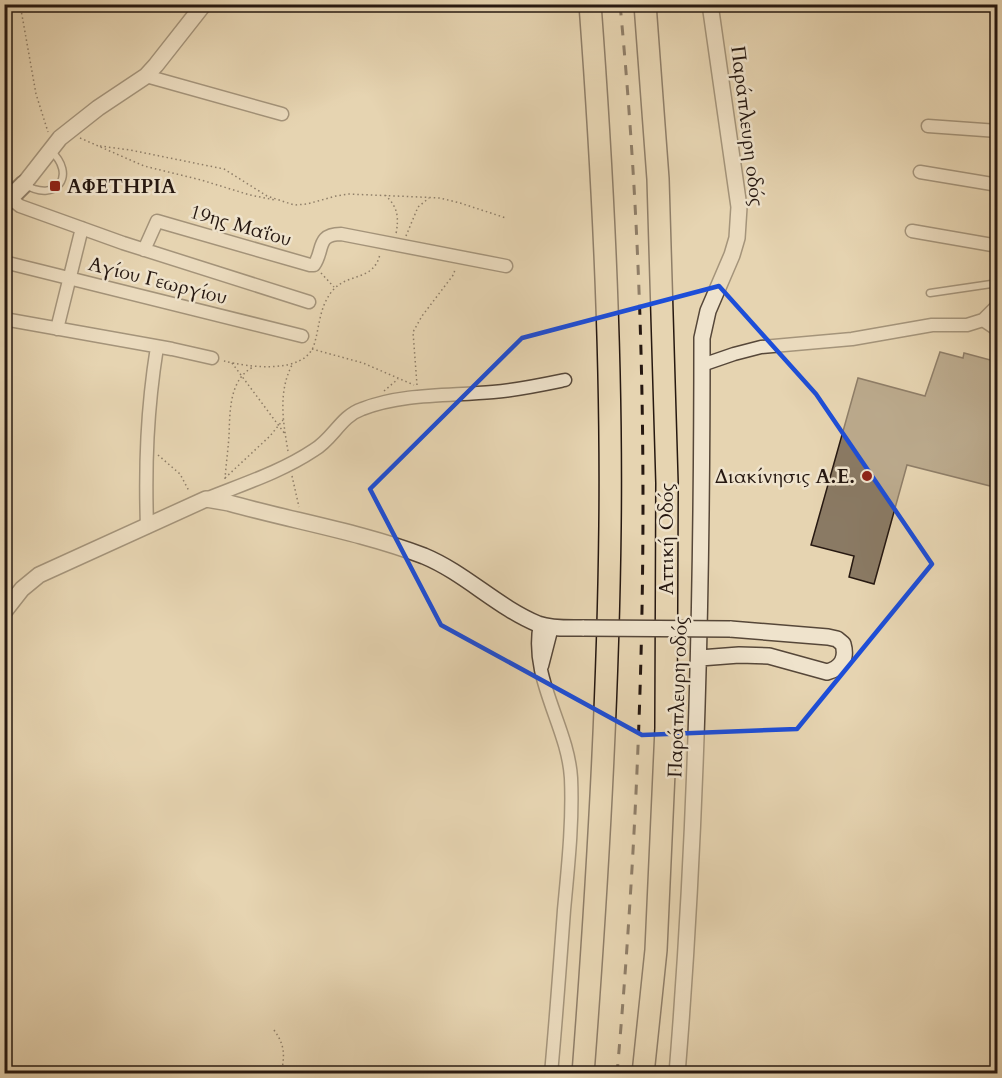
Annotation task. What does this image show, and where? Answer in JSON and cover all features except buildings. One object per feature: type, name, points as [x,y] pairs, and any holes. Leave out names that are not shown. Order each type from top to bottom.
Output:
[{"type":"highway","points":[[582,1074],[593,949],[605,722],[610,524],[608,359],[602,182],[590,4]]},
{"type":"highway","name":"Αττική Οδός","points":[[643,1074],[656,950],[665,740],[667,495],[658,178],[645,4]]},
{"type":"main road","points":[[8,201],[24,184]]},
{"type":"street","points":[[24,184],[52,146],[67,132],[146,76],[204,4]]},
{"type":"street","name":"Παράπλευρη οδός","points":[[677,1074],[687,945],[700,658],[702,338],[708,311],[735,247],[739,207],[710,4]]},
{"type":"street","points":[[146,76],[282,114]]},
{"type":"street","points":[[928,126],[998,130]]},
{"type":"street","points":[[920,172],[998,185]]},
{"type":"street","points":[[8,201],[144,250],[309,302]]},
{"type":"street","name":"19ης Μαΐου","points":[[144,250],[157,221],[312,265]]},
{"type":"street","points":[[57,329],[82,228]]},
{"type":"street","points":[[912,231],[998,246]]},
{"type":"street","points":[[312,265],[318,260],[321,245],[333,234],[392,243],[506,266]]},
{"type":"street","name":"Αγίου Γεωργίου","points":[[4,262],[302,336]]},
{"type":"street","points":[[702,365],[761,347],[852,339],[932,325],[967,326],[983,320],[998,305]]},
{"type":"street","points":[[4,319],[212,358]]},
{"type":"street","points":[[983,320],[998,330]]},
{"type":"street","points":[[147,527],[148,406],[157,347]]},
{"type":"street","points":[[4,612],[22,590],[39,575],[206,499],[290,464],[317,449],[342,421],[355,411],[373,405],[440,395],[521,389],[565,380]]},
{"type":"street","points":[[206,499],[393,546],[438,562],[514,611],[546,626],[730,629],[828,637],[837,639],[843,644],[844,658],[840,666],[827,672],[769,656],[739,655],[700,658]]},
{"type":"street","points":[[546,626],[542,670],[565,741],[571,780],[568,866],[551,1074]]},
{"type":"lane","points":[[24,184],[40,192],[51,191],[59,184],[63,169],[52,146]]},
{"type":"lane","points":[[930,293],[998,283]]},
{"type":"path","points":[[20,4],[36,94],[52,146]]},
{"type":"path","points":[[67,132],[144,166],[294,205],[336,196],[386,195],[460,203],[506,218]]},
{"type":"path","points":[[100,146],[206,164],[224,170],[279,201]]},
{"type":"path","points":[[386,195],[396,208],[398,221],[392,243]]},
{"type":"path","points":[[212,358],[254,366],[299,362],[308,355],[312,348],[323,306],[335,288],[367,273],[376,266],[418,207],[430,198]]},
{"type":"path","points":[[312,348],[363,363],[418,387],[413,332],[422,316],[454,274],[459,258]]},
{"type":"path","points":[[312,265],[335,288]]},
{"type":"path","points":[[232,363],[285,434]]},
{"type":"path","points":[[293,363],[283,396],[284,419],[290,464],[302,522]]},
{"type":"path","points":[[224,492],[229,414],[237,381],[254,366]]},
{"type":"path","points":[[225,479],[284,419]]},
{"type":"path","points":[[146,446],[180,474],[190,492],[206,499]]},
{"type":"path","points":[[274,1030],[285,1050],[281,1074]]},
{"type":"highlighted area","points":[[719,286],[816,394],[932,564],[797,729],[642,735],[441,625],[370,489],[522,338]]},
{"type":"railway","points":[[617,1074],[635,807],[641,673],[643,539],[638,271],[631,138],[620,4]]},
{"type":"place","name":"ΑΦΕΤΗΡΙΑ","points":[[55,186]]},
{"type":"place","name":"Διακίνησις Α.Ε.","points":[[867,476]]}]
